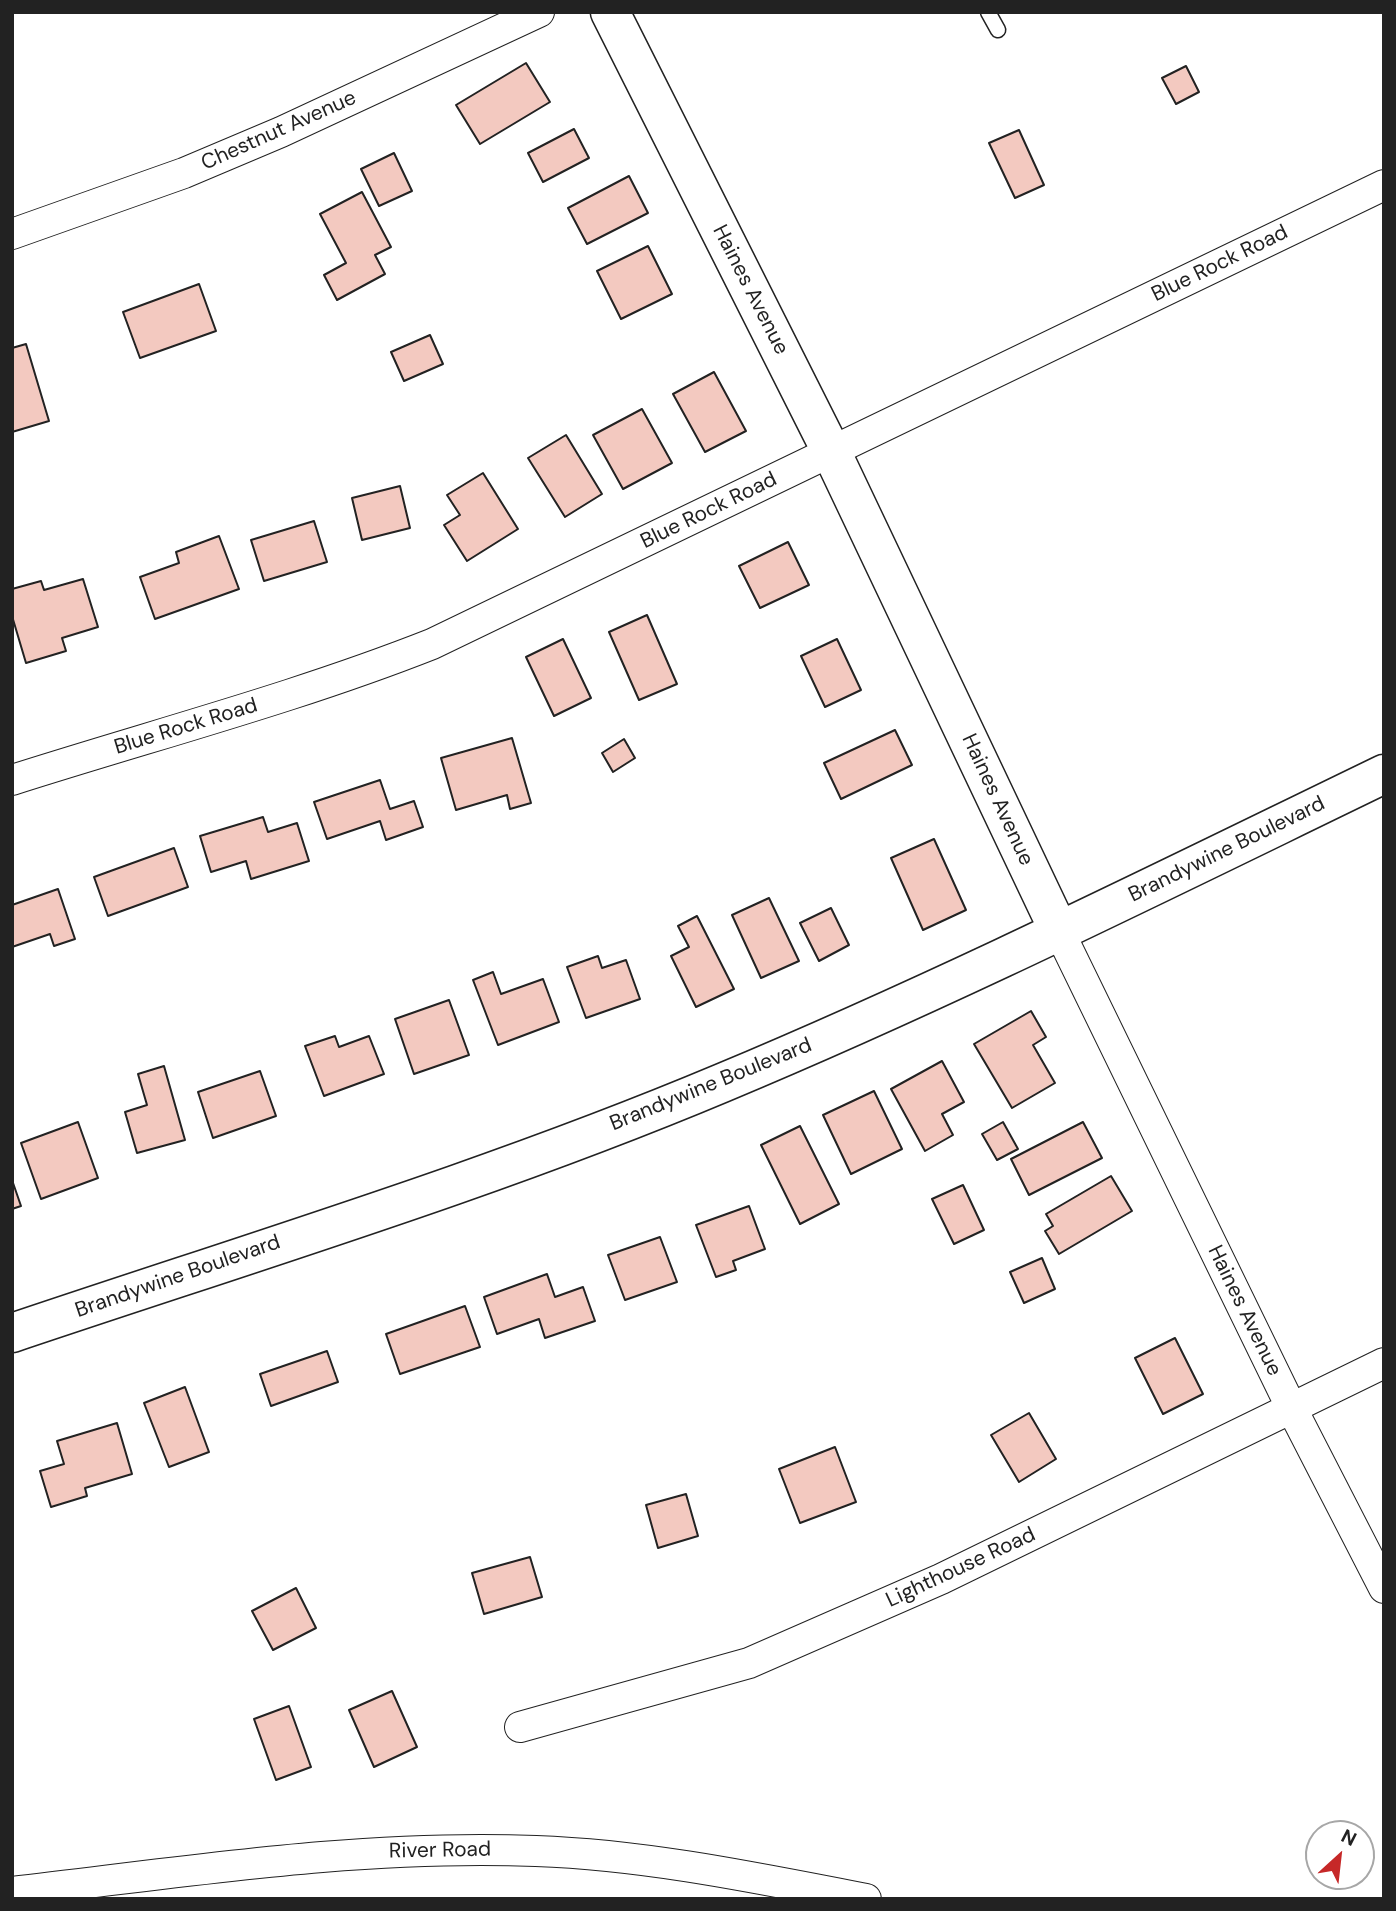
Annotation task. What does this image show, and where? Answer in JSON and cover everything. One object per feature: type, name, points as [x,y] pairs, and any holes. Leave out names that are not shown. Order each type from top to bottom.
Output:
[{"type":"street","name":"Chestnut Avenue","points":[[12,233],[184,173],[281,132],[539,12]]},
{"type":"street","name":"Haines Avenue","points":[[610,12],[831,452],[1059,931],[1291,1407],[1384,1588]]},
{"type":"street","name":"Blue Rock Road","points":[[12,780],[271,702],[432,644],[1384,185]]},
{"type":"street","name":"Brandywine Boulevard","points":[[12,1333],[609,1128],[721,1084],[893,1009],[1384,774]]},
{"type":"street","name":"Lighthouse Road","points":[[520,1727],[749,1663],[941,1579],[1384,1363]]},
{"type":"street","name":"River Road","points":[[12,1892],[324,1857],[477,1849],[594,1854],[658,1862],[866,1899]]},
{"type":"lane","points":[[988,12],[998,30]]},
{"type":"building","points":[[526,63],[550,102],[480,144],[456,105]]},
{"type":"building","points":[[1186,66],[1199,92],[1176,104],[1162,78]]},
{"type":"building","points":[[574,129],[589,158],[543,182],[528,153]]},
{"type":"building","points":[[1019,130],[1044,185],[1015,198],[989,143]]},
{"type":"building","points":[[394,153],[412,191],[379,206],[361,169]]},
{"type":"building","points":[[629,176],[648,213],[587,244],[568,208]]},
{"type":"building","points":[[362,192],[391,247],[375,255],[385,274],[337,300],[324,275],[346,263],[320,214]]},
{"type":"building","points":[[648,246],[672,294],[621,319],[597,271]]},
{"type":"building","points":[[199,284],[216,331],[140,358],[123,312]]},
{"type":"building","points":[[430,335],[443,364],[404,381],[391,352]]},
{"type":"building","points":[[26,344],[49,421],[12,432],[12,348]]},
{"type":"building","points":[[714,372],[746,431],[705,452],[673,394]]},
{"type":"building","points":[[642,409],[672,463],[623,489],[593,435]]},
{"type":"building","points":[[566,435],[602,494],[565,517],[528,458]]},
{"type":"building","points":[[483,473],[518,529],[467,561],[444,525],[460,515],[447,495]]},
{"type":"building","points":[[400,486],[410,528],[362,540],[352,498]]},
{"type":"building","points":[[314,521],[327,562],[264,581],[251,540]]},
{"type":"building","points":[[219,536],[239,589],[155,619],[140,577],[179,563],[176,552]]},
{"type":"building","points":[[788,542],[809,585],[760,608],[739,566]]},
{"type":"building","points":[[83,579],[98,627],[62,638],[66,651],[26,663],[12,616],[12,589],[41,581],[44,590]]},
{"type":"building","points":[[647,615],[677,684],[639,700],[609,632]]},
{"type":"building","points":[[563,639],[591,698],[554,716],[526,657]]},
{"type":"building","points":[[837,639],[861,690],[825,707],[801,656]]},
{"type":"building","points":[[895,730],[912,765],[841,799],[824,763]]},
{"type":"building","points":[[512,738],[531,803],[510,809],[507,795],[456,810],[441,758]]},
{"type":"building","points":[[624,739],[635,758],[613,772],[602,753]]},
{"type":"building","points":[[380,780],[390,809],[414,801],[423,827],[386,840],[380,821],[327,839],[314,802]]},
{"type":"building","points":[[263,817],[268,832],[297,823],[309,861],[251,879],[246,861],[211,872],[200,836]]},
{"type":"building","points":[[934,839],[966,910],[923,930],[891,858]]},
{"type":"building","points":[[174,848],[188,887],[108,916],[94,877]]},
{"type":"building","points":[[58,889],[75,939],[54,946],[50,934],[12,947],[12,905]]},
{"type":"building","points":[[769,898],[799,961],[761,978],[732,915]]},
{"type":"building","points":[[831,908],[849,945],[819,961],[800,923]]},
{"type":"building","points":[[697,916],[734,989],[696,1007],[671,956],[689,947],[678,926]]},
{"type":"building","points":[[598,956],[602,968],[626,960],[640,999],[586,1018],[567,967]]},
{"type":"building","points":[[493,972],[501,994],[543,979],[559,1022],[498,1045],[473,980]]},
{"type":"building","points":[[449,1000],[469,1055],[414,1074],[395,1019]]},
{"type":"building","points":[[1031,1011],[1046,1037],[1033,1045],[1055,1083],[1012,1108],[974,1044]]},
{"type":"building","points":[[335,1036],[339,1047],[369,1036],[384,1074],[324,1096],[305,1046]]},
{"type":"building","points":[[942,1061],[964,1102],[942,1114],[953,1135],[925,1151],[891,1089]]},
{"type":"building","points":[[164,1066],[185,1140],[137,1153],[125,1112],[147,1105],[138,1074]]},
{"type":"building","points":[[260,1071],[276,1116],[213,1138],[198,1092]]},
{"type":"building","points":[[874,1091],[902,1149],[851,1174],[823,1115]]},
{"type":"building","points":[[78,1122],[98,1178],[41,1199],[21,1143]]},
{"type":"building","points":[[1003,1122],[1018,1149],[997,1160],[982,1134]]},
{"type":"building","points":[[1083,1122],[1102,1158],[1029,1195],[1011,1159]]},
{"type":"building","points":[[800,1126],[839,1204],[800,1224],[761,1145]]},
{"type":"building","points":[[1111,1176],[1132,1211],[1059,1254],[1045,1231],[1053,1226],[1046,1214]]},
{"type":"building","points":[[12,1180],[21,1206],[12,1209]]},
{"type":"building","points":[[963,1185],[984,1230],[954,1244],[932,1199]]},
{"type":"building","points":[[749,1206],[765,1249],[733,1261],[736,1270],[716,1277],[696,1225]]},
{"type":"building","points":[[660,1237],[677,1282],[625,1300],[608,1255]]},
{"type":"building","points":[[1042,1258],[1055,1289],[1024,1303],[1010,1272]]},
{"type":"building","points":[[547,1274],[555,1297],[583,1287],[595,1321],[545,1338],[539,1319],[497,1334],[484,1297]]},
{"type":"building","points":[[465,1306],[480,1347],[400,1374],[386,1334]]},
{"type":"building","points":[[1175,1338],[1203,1394],[1163,1414],[1135,1358]]},
{"type":"building","points":[[327,1351],[338,1382],[271,1406],[260,1374]]},
{"type":"building","points":[[185,1387],[209,1452],[169,1467],[144,1403]]},
{"type":"building","points":[[1029,1413],[1056,1459],[1019,1482],[991,1435]]},
{"type":"building","points":[[117,1423],[132,1474],[85,1488],[87,1496],[51,1507],[40,1471],[64,1464],[57,1441]]},
{"type":"building","points":[[835,1447],[856,1502],[800,1523],[779,1469]]},
{"type":"building","points":[[686,1494],[698,1536],[658,1548],[646,1505]]},
{"type":"building","points":[[530,1557],[542,1597],[484,1614],[472,1573]]},
{"type":"building","points":[[296,1588],[316,1628],[273,1650],[252,1611]]},
{"type":"building","points":[[392,1691],[417,1747],[374,1767],[349,1710]]},
{"type":"building","points":[[289,1706],[311,1767],[276,1780],[254,1719]]}]
